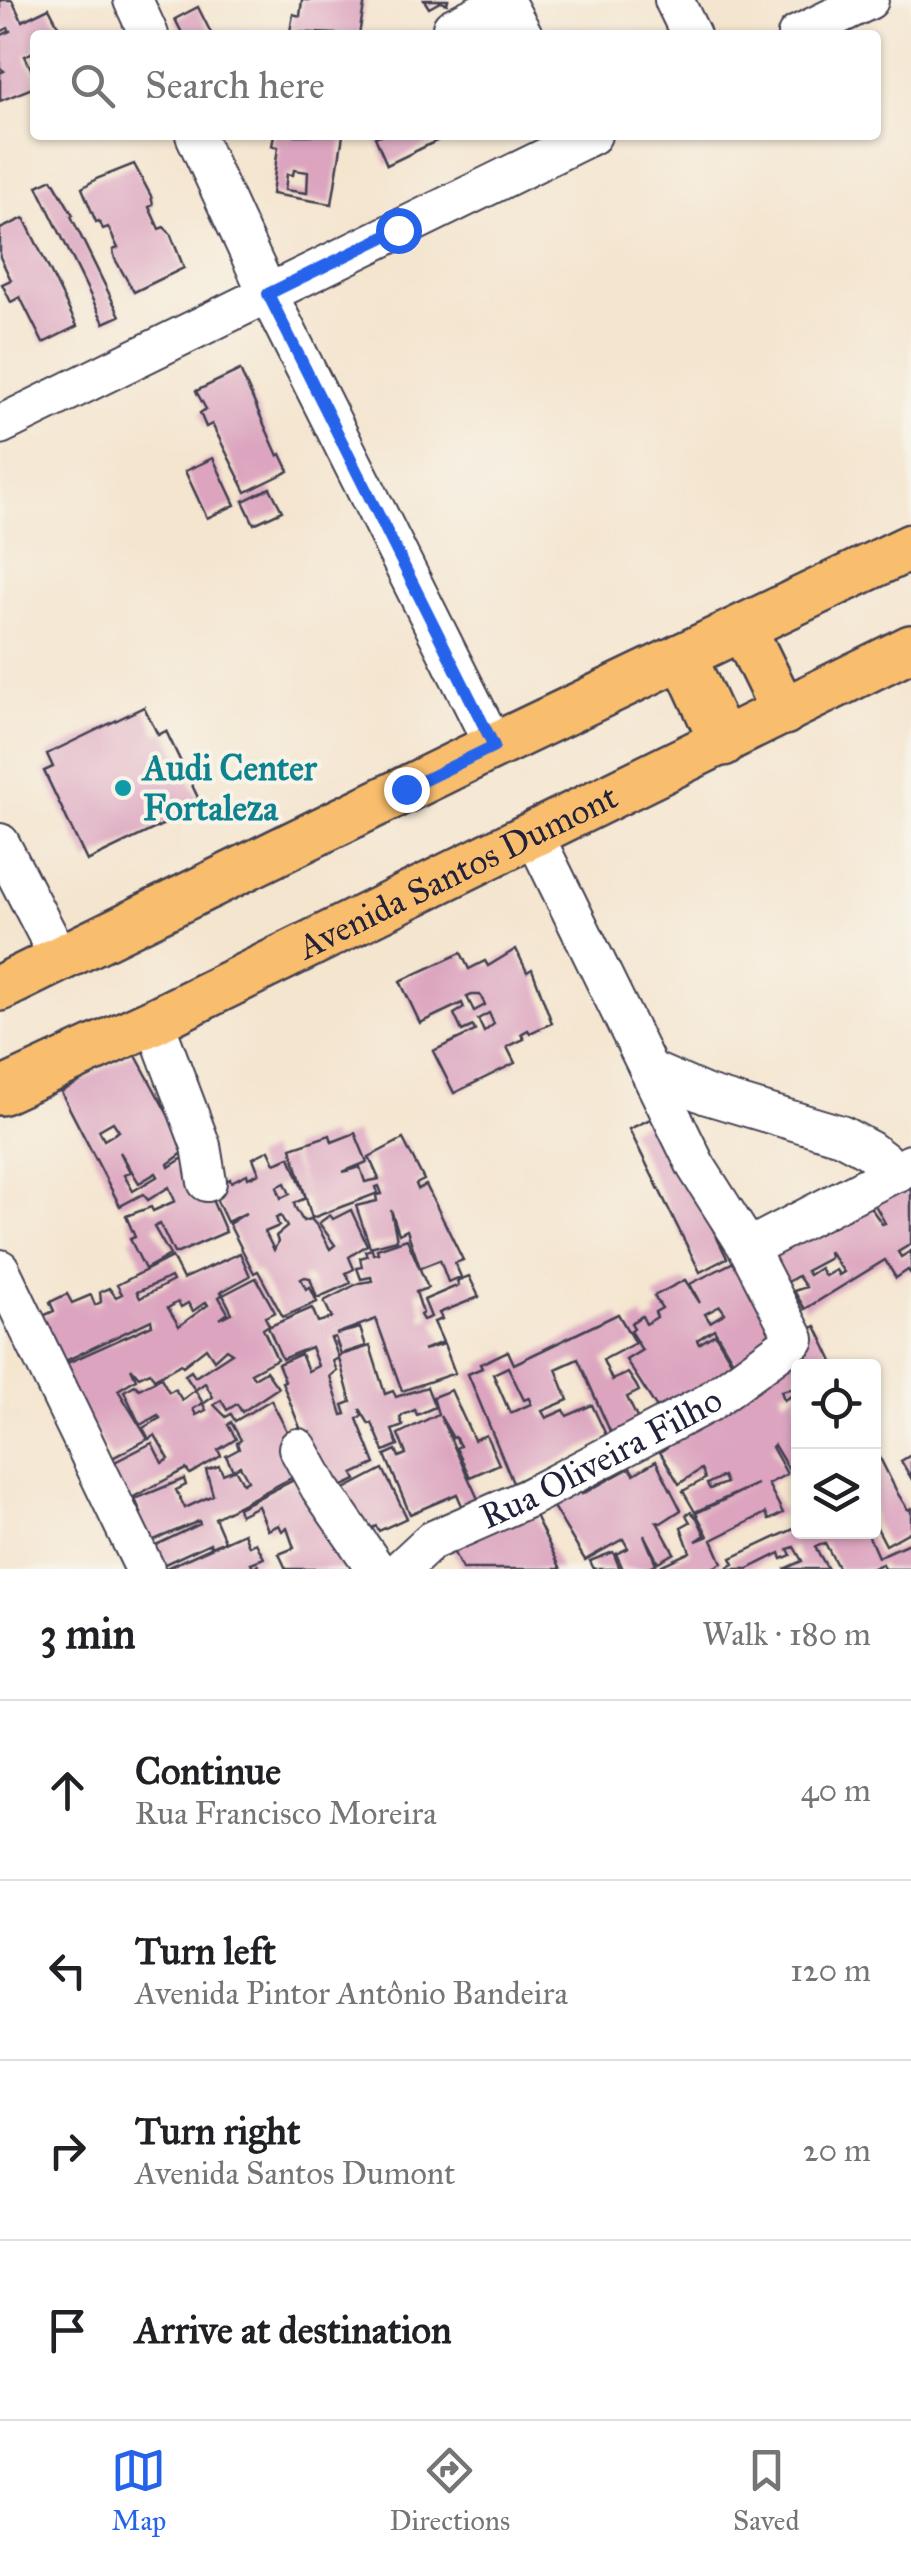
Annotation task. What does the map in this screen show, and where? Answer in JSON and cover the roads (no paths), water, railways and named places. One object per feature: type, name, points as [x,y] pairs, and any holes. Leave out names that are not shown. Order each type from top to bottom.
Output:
[{"type":"main road","points":[[0,988],[494,746],[911,548]]},
{"type":"main road","points":[[743,628],[784,712]]},
{"type":"main road","name":"Avenida Santos Dumont","points":[[0,1092],[154,1021],[911,648]]},
{"type":"main road","points":[[683,656],[723,743]]},
{"type":"street","points":[[133,0],[147,30]]},
{"type":"street","points":[[452,28],[504,0],[519,30]]},
{"type":"street","points":[[674,0],[689,30]]},
{"type":"street","points":[[807,30],[869,0]]},
{"type":"street","points":[[197,140],[268,294],[494,746]]},
{"type":"street","points":[[0,424],[582,140]]},
{"type":"street","points":[[533,833],[696,1166],[748,1248],[905,1168]]},
{"type":"street","points":[[0,843],[60,959]]},
{"type":"street","points":[[154,1021],[201,1146],[207,1182]]},
{"type":"street","points":[[649,1070],[707,1095],[840,1134],[905,1168]]},
{"type":"street","name":"Rua Oliveira Filho","points":[[401,1569],[443,1534],[528,1498],[708,1403],[796,1339],[748,1248]]},
{"type":"street","points":[[0,1270],[145,1569]]},
{"type":"street","points":[[298,1448],[320,1488],[376,1569]]},
{"type":"place","name":"Audi Center Fortaleza","points":[[123,788]]}]
